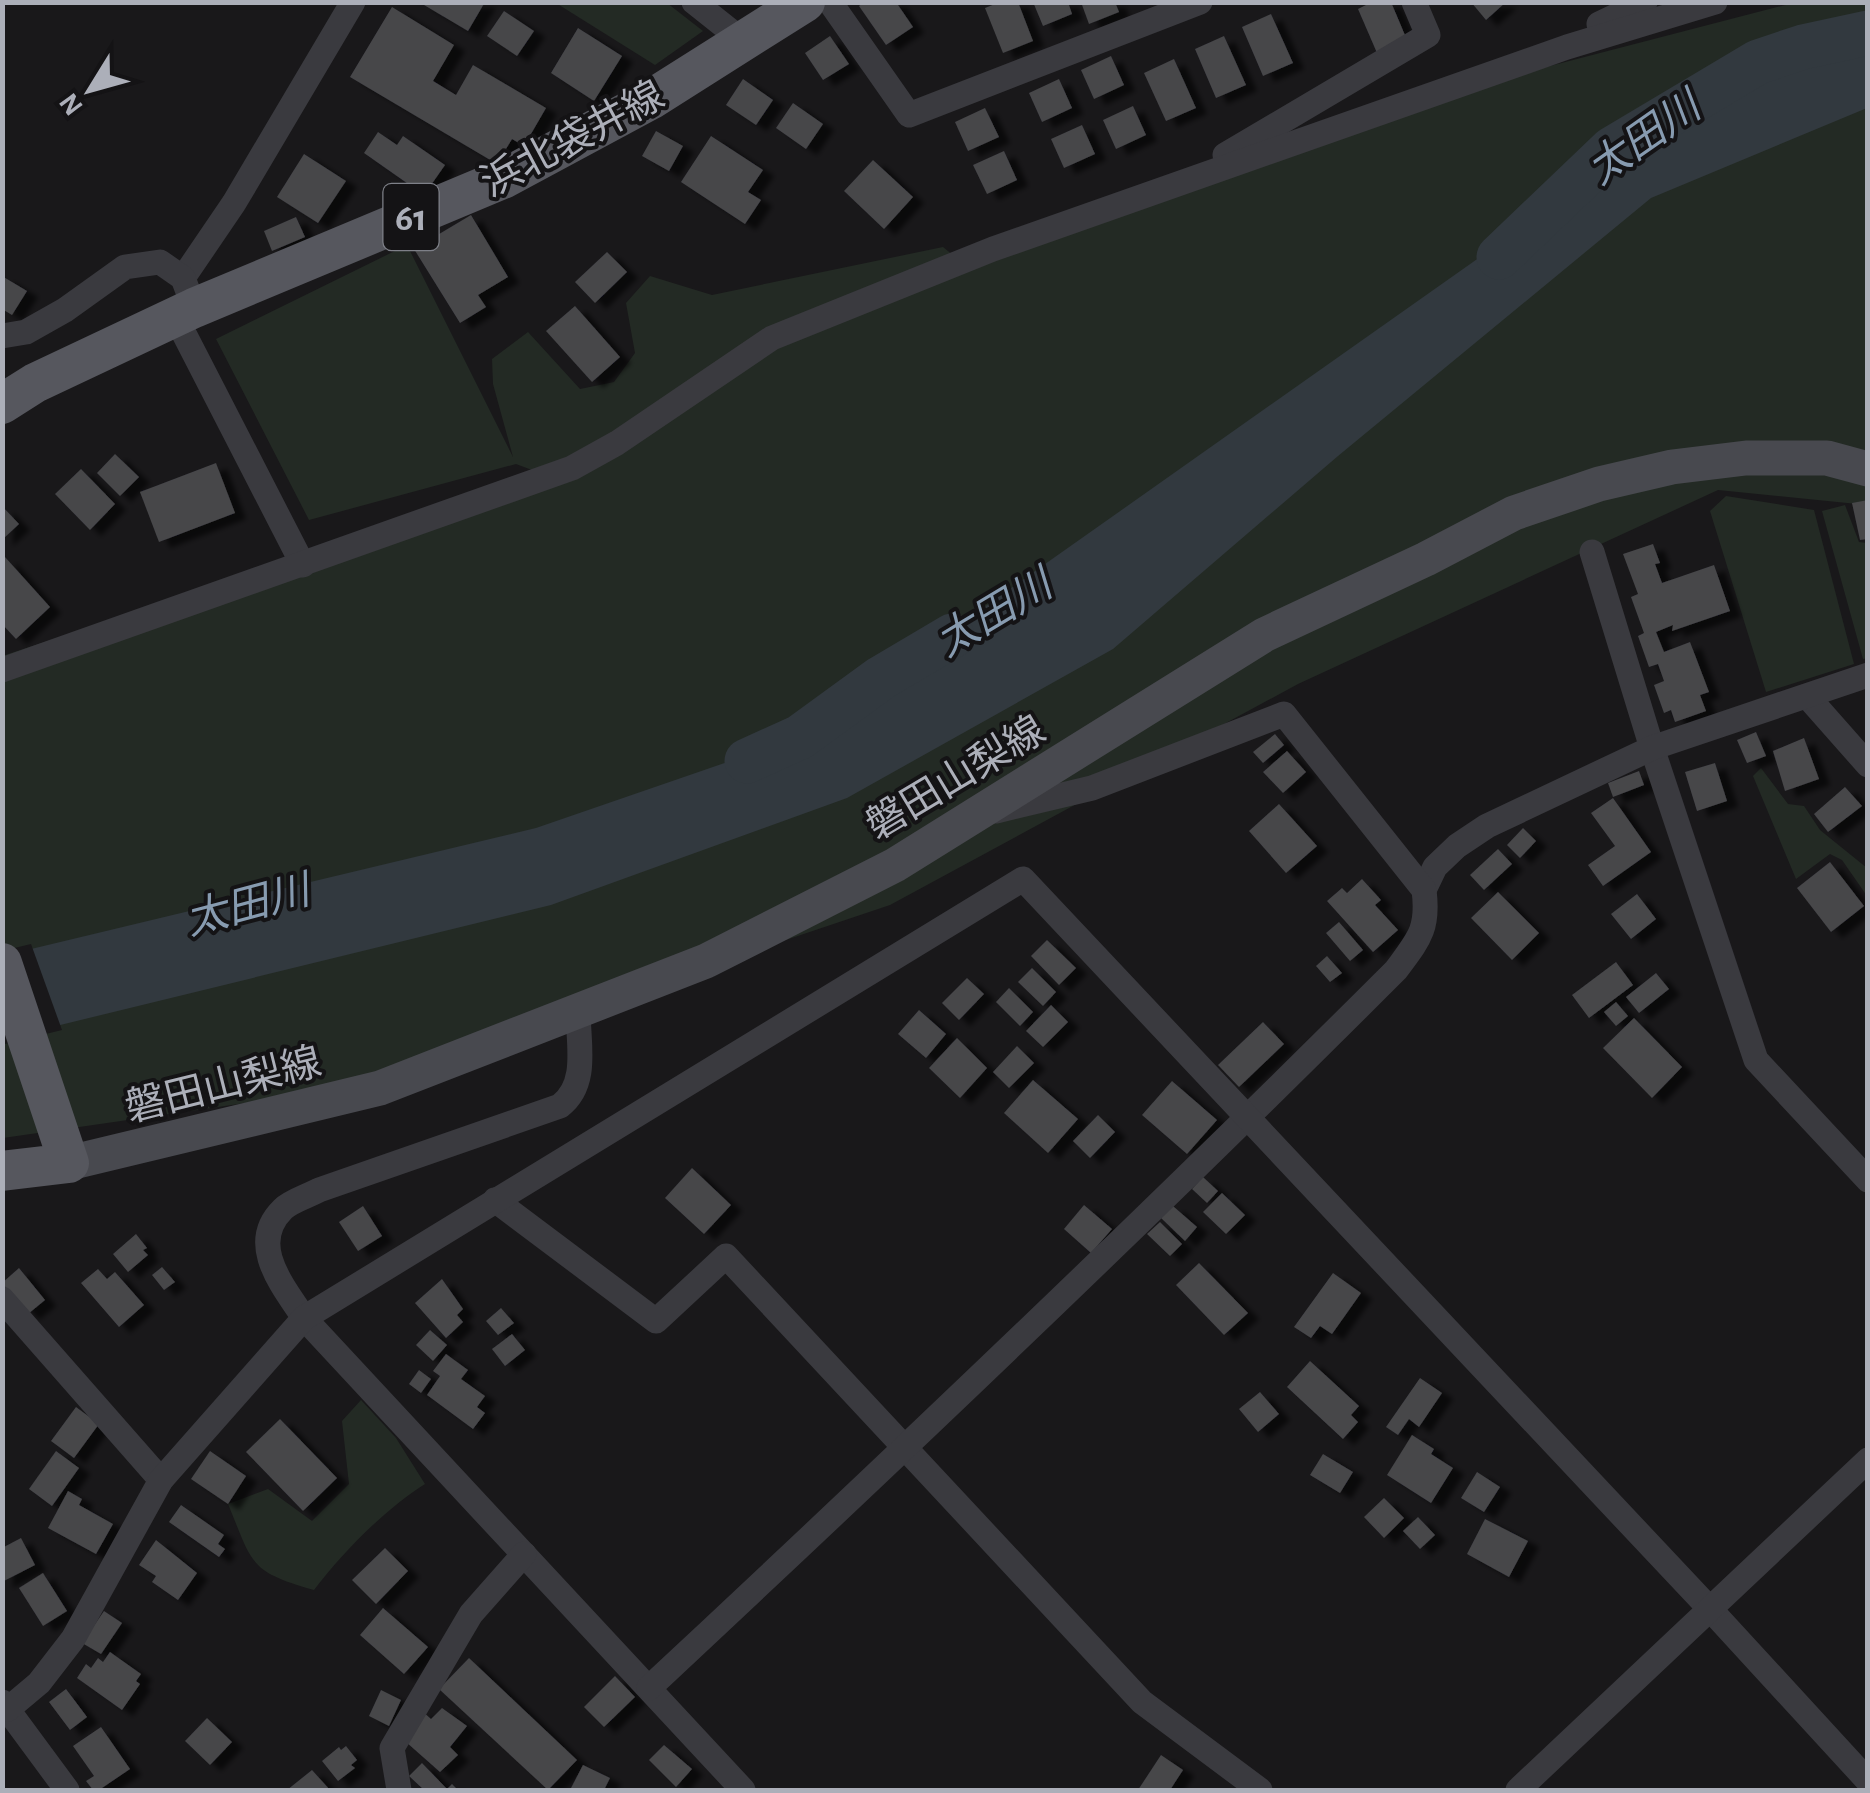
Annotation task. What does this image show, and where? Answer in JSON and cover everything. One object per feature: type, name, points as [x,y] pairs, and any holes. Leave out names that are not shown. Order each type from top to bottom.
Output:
[{"type":"main road","name":"浜北袋井線","points":[[2,404],[185,301],[505,178],[650,100],[806,2]]},
{"type":"main road","name":"磐田山梨線","points":[[69,1163],[380,1088],[706,961],[895,864],[1264,635],[1514,513],[1599,484],[1672,467],[1728,460],[1827,458],[1868,470]]},
{"type":"main road","points":[[2,964],[69,1163],[2,1172]]},
{"type":"street","points":[[185,301],[234,203],[353,2]]},
{"type":"street","points":[[694,2],[743,41]]},
{"type":"street","points":[[830,2],[908,115],[1200,2]]},
{"type":"street","points":[[1178,184],[1428,35],[1414,2]]},
{"type":"street","points":[[1567,47],[1591,28],[1645,2]]},
{"type":"street","points":[[2,670],[572,468],[617,443],[772,338],[993,249],[1567,47],[1715,2]]},
{"type":"street","points":[[2,336],[26,332],[65,310],[124,266],[160,262],[185,301],[303,565]]},
{"type":"street","points":[[1592,552],[1652,748],[1756,1060],[1868,1180]]},
{"type":"street","points":[[1424,890],[1435,867],[1487,826],[1652,748],[1868,675]]},
{"type":"street","points":[[1807,696],[1868,766]]},
{"type":"street","points":[[649,1688],[906,1449],[1247,1118],[1396,970],[1416,944],[1428,916],[1424,890],[1284,714],[1092,788],[968,820]]},
{"type":"street","points":[[67,1790],[5,1705],[39,1682],[73,1639],[161,1480],[304,1318],[1023,879],[1868,1780]]},
{"type":"street","points":[[578,1010],[579,1083],[560,1106],[319,1190],[283,1208],[267,1234],[270,1267],[304,1318],[649,1688],[731,1786]]},
{"type":"street","points":[[495,1200],[656,1320],[726,1256],[1142,1702],[1260,1790]]},
{"type":"street","points":[[2,1299],[161,1480]]},
{"type":"street","points":[[1518,1790],[1868,1460]]},
{"type":"street","points":[[399,1790],[392,1748],[471,1614],[524,1554]]},
{"type":"shaded area","points":[[556,3],[667,3],[703,31],[655,65]]},
{"type":"shaded area","points":[[1793,3],[1867,3],[1867,505],[1718,490],[1298,684],[890,905],[578,1010],[308,1094],[3,1138],[2,656],[548,476],[516,464],[309,520],[216,339],[407,245],[513,457],[493,384],[492,359],[528,332],[580,389],[614,382],[635,353],[626,303],[650,276],[712,295],[943,247],[954,256],[790,331],[1434,96]]},
{"type":"shaded area","points":[[1726,496],[1814,510],[1854,664],[1766,692],[1710,511]]},
{"type":"shaded area","points":[[1845,505],[1859,542],[1867,543],[1868,658],[1863,659],[1822,511]]},
{"type":"shaded area","points":[[1761,768],[1788,804],[1804,806],[1820,830],[1867,868],[1867,896],[1842,860],[1830,854],[1796,879],[1753,776]]},
{"type":"shaded area","points":[[361,1400],[396,1438],[425,1484],[365,1532],[314,1590],[276,1577],[249,1553],[228,1504],[268,1489],[312,1521],[349,1484],[342,1421]]},
{"type":"water","points":[[1867,33],[1867,108],[1651,198],[1338,456],[1113,649],[847,798],[551,905],[3,1039],[2,956],[536,828],[800,737],[1541,214],[1682,108],[1803,47]]},
{"type":"pier","points":[[31,944],[62,1030],[5,1044],[2,951]]},
{"type":"building","points":[[419,2],[485,2],[468,31]]},
{"type":"building","points":[[864,2],[896,2],[913,27],[886,45],[859,6]]},
{"type":"building","points":[[1000,2],[1018,2],[1033,41],[1003,53],[985,8]]},
{"type":"building","points":[[1033,2],[1068,2],[1072,14],[1043,26]]},
{"type":"building","points":[[1081,2],[1115,2],[1119,12],[1089,24]]},
{"type":"building","points":[[1372,2],[1391,2],[1407,40],[1377,53],[1358,9]]},
{"type":"building","points":[[1471,2],[1506,2],[1486,20]]},
{"type":"building","points":[[392,7],[454,45],[433,81],[456,95],[473,65],[546,108],[524,146],[512,139],[497,164],[350,77]]},
{"type":"building","points":[[504,11],[534,31],[517,56],[487,36]]},
{"type":"building","points":[[1271,14],[1293,63],[1263,76],[1242,27]]},
{"type":"building","points":[[578,28],[622,56],[594,101],[551,73]]},
{"type":"building","points":[[830,36],[849,64],[823,80],[805,53]]},
{"type":"building","points":[[1224,36],[1246,85],[1216,98],[1195,49]]},
{"type":"building","points":[[1111,56],[1124,85],[1094,99],[1081,70]]},
{"type":"building","points":[[1174,59],[1196,108],[1166,121],[1144,73]]},
{"type":"building","points":[[743,79],[773,100],[756,125],[726,105]]},
{"type":"building","points":[[1059,79],[1072,108],[1042,122],[1029,93]]},
{"type":"building","points":[[793,103],[823,124],[806,149],[776,128]]},
{"type":"building","points":[[1133,106],[1146,135],[1116,149],[1103,120]]},
{"type":"building","points":[[985,108],[999,137],[968,151],[955,122]]},
{"type":"building","points":[[1082,125],[1095,154],[1064,168],[1051,139]]},
{"type":"building","points":[[656,131],[683,146],[669,171],[642,156]]},
{"type":"building","points":[[378,132],[397,145],[403,136],[445,165],[424,195],[364,153]]},
{"type":"building","points":[[711,136],[763,170],[748,192],[761,200],[745,224],[681,182]]},
{"type":"building","points":[[1004,151],[1017,180],[987,194],[973,165]]},
{"type":"building","points":[[304,154],[346,181],[318,223],[277,197]]},
{"type":"building","points":[[873,160],[913,197],[884,229],[844,191]]},
{"type":"building","points":[[471,215],[508,277],[478,295],[486,307],[460,323],[414,249]]},
{"type":"building","points":[[296,217],[305,237],[272,251],[264,231]]},
{"type":"building","points":[[607,252],[627,272],[595,303],[575,282]]},
{"type":"building","points":[[2,276],[27,291],[12,315],[2,309]]},
{"type":"building","points":[[575,306],[620,357],[592,382],[546,331]]},
{"type":"building","points":[[115,454],[139,477],[120,496],[97,473]]},
{"type":"building","points":[[216,463],[235,513],[159,542],[140,492]]},
{"type":"building","points":[[81,469],[115,504],[90,530],[55,494]]},
{"type":"building","points":[[1868,500],[1868,539],[1860,540],[1852,503]]},
{"type":"building","points":[[2,506],[19,524],[2,540]]},
{"type":"building","points":[[1653,544],[1662,583],[1714,565],[1730,611],[1672,631],[1673,625],[1656,632],[1664,652],[1690,642],[1709,692],[1700,695],[1706,711],[1675,722],[1671,710],[1664,713],[1654,685],[1664,681],[1658,664],[1649,667],[1638,636],[1644,633],[1631,597],[1638,594],[1623,554]]},
{"type":"building","points":[[5,557],[50,607],[16,639],[2,624]]},
{"type":"building","points":[[1756,732],[1766,756],[1747,763],[1737,740]]},
{"type":"building","points":[[1275,734],[1284,745],[1263,763],[1253,752]]},
{"type":"building","points":[[1804,738],[1819,779],[1785,791],[1773,751]]},
{"type":"building","points":[[1287,751],[1306,772],[1283,793],[1263,772]]},
{"type":"building","points":[[1715,763],[1727,801],[1697,811],[1685,772]]},
{"type":"building","points":[[1639,771],[1644,785],[1613,797],[1608,783]]},
{"type":"building","points":[[1845,787],[1862,806],[1828,832],[1814,814]]},
{"type":"building","points":[[1613,798],[1651,852],[1603,886],[1588,865],[1615,846],[1591,813]]},
{"type":"building","points":[[1279,804],[1317,846],[1286,873],[1249,831]]},
{"type":"building","points":[[1523,828],[1536,841],[1520,858],[1507,845]]},
{"type":"building","points":[[1498,849],[1512,864],[1484,890],[1470,875]]},
{"type":"building","points":[[1830,862],[1864,906],[1831,932],[1797,888]]},
{"type":"building","points":[[1362,879],[1381,900],[1375,905],[1398,930],[1373,952],[1327,901],[1342,888],[1347,893]]},
{"type":"building","points":[[1498,892],[1539,933],[1512,960],[1471,918]]},
{"type":"building","points":[[1637,894],[1656,919],[1631,939],[1611,914]]},
{"type":"building","points":[[1339,922],[1363,950],[1350,961],[1326,933]]},
{"type":"building","points":[[1047,940],[1076,968],[1059,985],[1031,956]]},
{"type":"building","points":[[1327,956],[1342,973],[1330,982],[1316,966]]},
{"type":"building","points":[[1616,962],[1633,985],[1589,1018],[1572,995]]},
{"type":"building","points":[[1032,968],[1056,992],[1043,1006],[1018,982]]},
{"type":"building","points":[[1656,973],[1669,989],[1639,1013],[1626,997]]},
{"type":"building","points":[[967,978],[984,994],[959,1020],[942,1003]]},
{"type":"building","points":[[1009,988],[1033,1012],[1020,1026],[996,1002]]},
{"type":"building","points":[[1616,1002],[1628,1016],[1616,1026],[1604,1012]]},
{"type":"building","points":[[1051,1005],[1068,1022],[1043,1047],[1026,1031]]},
{"type":"building","points":[[919,1010],[946,1034],[926,1058],[898,1034]]},
{"type":"building","points":[[1634,1018],[1682,1067],[1652,1098],[1603,1048]]},
{"type":"building","points":[[1263,1022],[1284,1044],[1239,1087],[1218,1065]]},
{"type":"building","points":[[957,1038],[987,1068],[960,1098],[929,1068]]},
{"type":"building","points":[[1017,1046],[1034,1063],[1009,1088],[993,1072]]},
{"type":"building","points":[[1033,1080],[1078,1119],[1048,1153],[1004,1113]]},
{"type":"building","points":[[1172,1081],[1217,1120],[1187,1154],[1142,1115]]},
{"type":"building","points":[[1098,1115],[1115,1132],[1090,1158],[1073,1141]]},
{"type":"building","points":[[692,1168],[731,1205],[704,1234],[665,1198]]},
{"type":"building","points":[[1203,1177],[1218,1191],[1207,1203],[1192,1189]]},
{"type":"building","points":[[1222,1193],[1245,1215],[1226,1234],[1203,1212]]},
{"type":"building","points":[[1084,1205],[1112,1229],[1091,1253],[1064,1229]]},
{"type":"building","points":[[363,1206],[382,1236],[358,1251],[339,1222]]},
{"type":"building","points":[[1173,1206],[1197,1227],[1185,1241],[1161,1218]]},
{"type":"building","points":[[1160,1222],[1182,1244],[1170,1256],[1147,1234]]},
{"type":"building","points":[[136,1234],[148,1255],[128,1272],[113,1254]]},
{"type":"building","points":[[1199,1263],[1248,1313],[1224,1335],[1176,1285]]},
{"type":"building","points":[[162,1267],[175,1282],[164,1290],[152,1275]]},
{"type":"building","points":[[19,1268],[45,1300],[28,1314],[2,1283]]},
{"type":"building","points":[[98,1269],[107,1279],[115,1272],[144,1305],[119,1327],[81,1283]]},
{"type":"building","points":[[1333,1273],[1361,1293],[1332,1334],[1320,1326],[1311,1338],[1294,1327]]},
{"type":"building","points":[[442,1279],[463,1309],[457,1315],[463,1322],[446,1338],[415,1303]]},
{"type":"building","points":[[501,1308],[514,1323],[498,1335],[486,1321]]},
{"type":"building","points":[[430,1330],[447,1345],[433,1361],[416,1345]]},
{"type":"building","points":[[512,1334],[525,1350],[505,1366],[492,1349]]},
{"type":"building","points":[[446,1354],[468,1370],[461,1379],[485,1396],[477,1407],[485,1413],[473,1429],[427,1395],[440,1376],[433,1371]]},
{"type":"building","points":[[1310,1361],[1359,1406],[1351,1415],[1358,1422],[1343,1439],[1287,1387]]},
{"type":"building","points":[[419,1370],[431,1379],[421,1393],[409,1384]]},
{"type":"building","points":[[1420,1378],[1442,1393],[1419,1427],[1409,1419],[1398,1435],[1386,1427]]},
{"type":"building","points":[[1260,1392],[1279,1414],[1258,1432],[1239,1409]]},
{"type":"building","points":[[76,1407],[99,1424],[74,1458],[51,1441]]},
{"type":"building","points":[[280,1419],[337,1478],[303,1511],[246,1452]]},
{"type":"building","points":[[1412,1435],[1453,1468],[1431,1503],[1387,1475]]},
{"type":"building","points":[[56,1451],[79,1468],[52,1506],[29,1489]]},
{"type":"building","points":[[210,1451],[246,1476],[228,1504],[191,1479]]},
{"type":"building","points":[[1323,1454],[1353,1472],[1340,1493],[1310,1475]]},
{"type":"building","points":[[1477,1472],[1500,1487],[1484,1512],[1461,1498]]},
{"type":"building","points":[[68,1491],[82,1499],[79,1505],[113,1524],[96,1554],[48,1528]]},
{"type":"building","points":[[1384,1498],[1404,1518],[1384,1538],[1364,1517]]},
{"type":"building","points":[[181,1505],[224,1535],[218,1544],[225,1549],[219,1557],[169,1522]]},
{"type":"building","points":[[1418,1517],[1435,1535],[1420,1549],[1403,1531]]},
{"type":"building","points":[[1485,1519],[1528,1541],[1509,1577],[1467,1554]]},
{"type":"building","points":[[21,1538],[35,1565],[2,1582],[2,1548]]},
{"type":"building","points":[[156,1540],[197,1573],[178,1600],[152,1582],[156,1576],[139,1565]]},
{"type":"building","points":[[385,1548],[408,1571],[376,1604],[352,1580]]},
{"type":"building","points":[[43,1573],[67,1611],[43,1626],[19,1588]]},
{"type":"building","points":[[383,1608],[428,1647],[404,1674],[360,1635]]},
{"type":"building","points":[[104,1611],[122,1623],[101,1654],[82,1643]]},
{"type":"building","points":[[110,1652],[141,1674],[136,1681],[140,1684],[122,1710],[77,1678],[86,1664],[91,1668],[98,1658],[103,1662]]},
{"type":"building","points":[[469,1658],[577,1760],[548,1790],[439,1689]]},
{"type":"building","points":[[615,1676],[635,1697],[604,1727],[584,1707]]},
{"type":"building","points":[[66,1689],[87,1717],[70,1730],[49,1702]]},
{"type":"building","points":[[381,1690],[401,1700],[389,1726],[369,1716]]},
{"type":"building","points":[[442,1708],[467,1726],[450,1747],[458,1755],[440,1772],[406,1742],[421,1710],[431,1719]]},
{"type":"building","points":[[207,1718],[232,1742],[210,1765],[185,1741]]},
{"type":"building","points":[[101,1727],[130,1769],[93,1790],[86,1781],[94,1776],[73,1746]]},
{"type":"building","points":[[664,1745],[692,1769],[676,1787],[649,1760]]},
{"type":"building","points":[[346,1746],[357,1760],[351,1765],[355,1768],[338,1781],[322,1761]]},
{"type":"building","points":[[1161,1755],[1183,1770],[1170,1790],[1138,1790]]},
{"type":"building","points":[[422,1763],[447,1789],[452,1784],[458,1790],[424,1790],[409,1776]]},
{"type":"building","points":[[583,1765],[610,1778],[604,1790],[570,1790]]},
{"type":"building","points":[[312,1770],[330,1790],[287,1790]]},
{"type":"waterway","name":"太田川","points":[[1499,257],[1612,149],[1758,62],[1803,47],[1868,33]]},
{"type":"waterway","name":"太田川","points":[[747,761],[800,737],[881,678],[952,636]]}]
